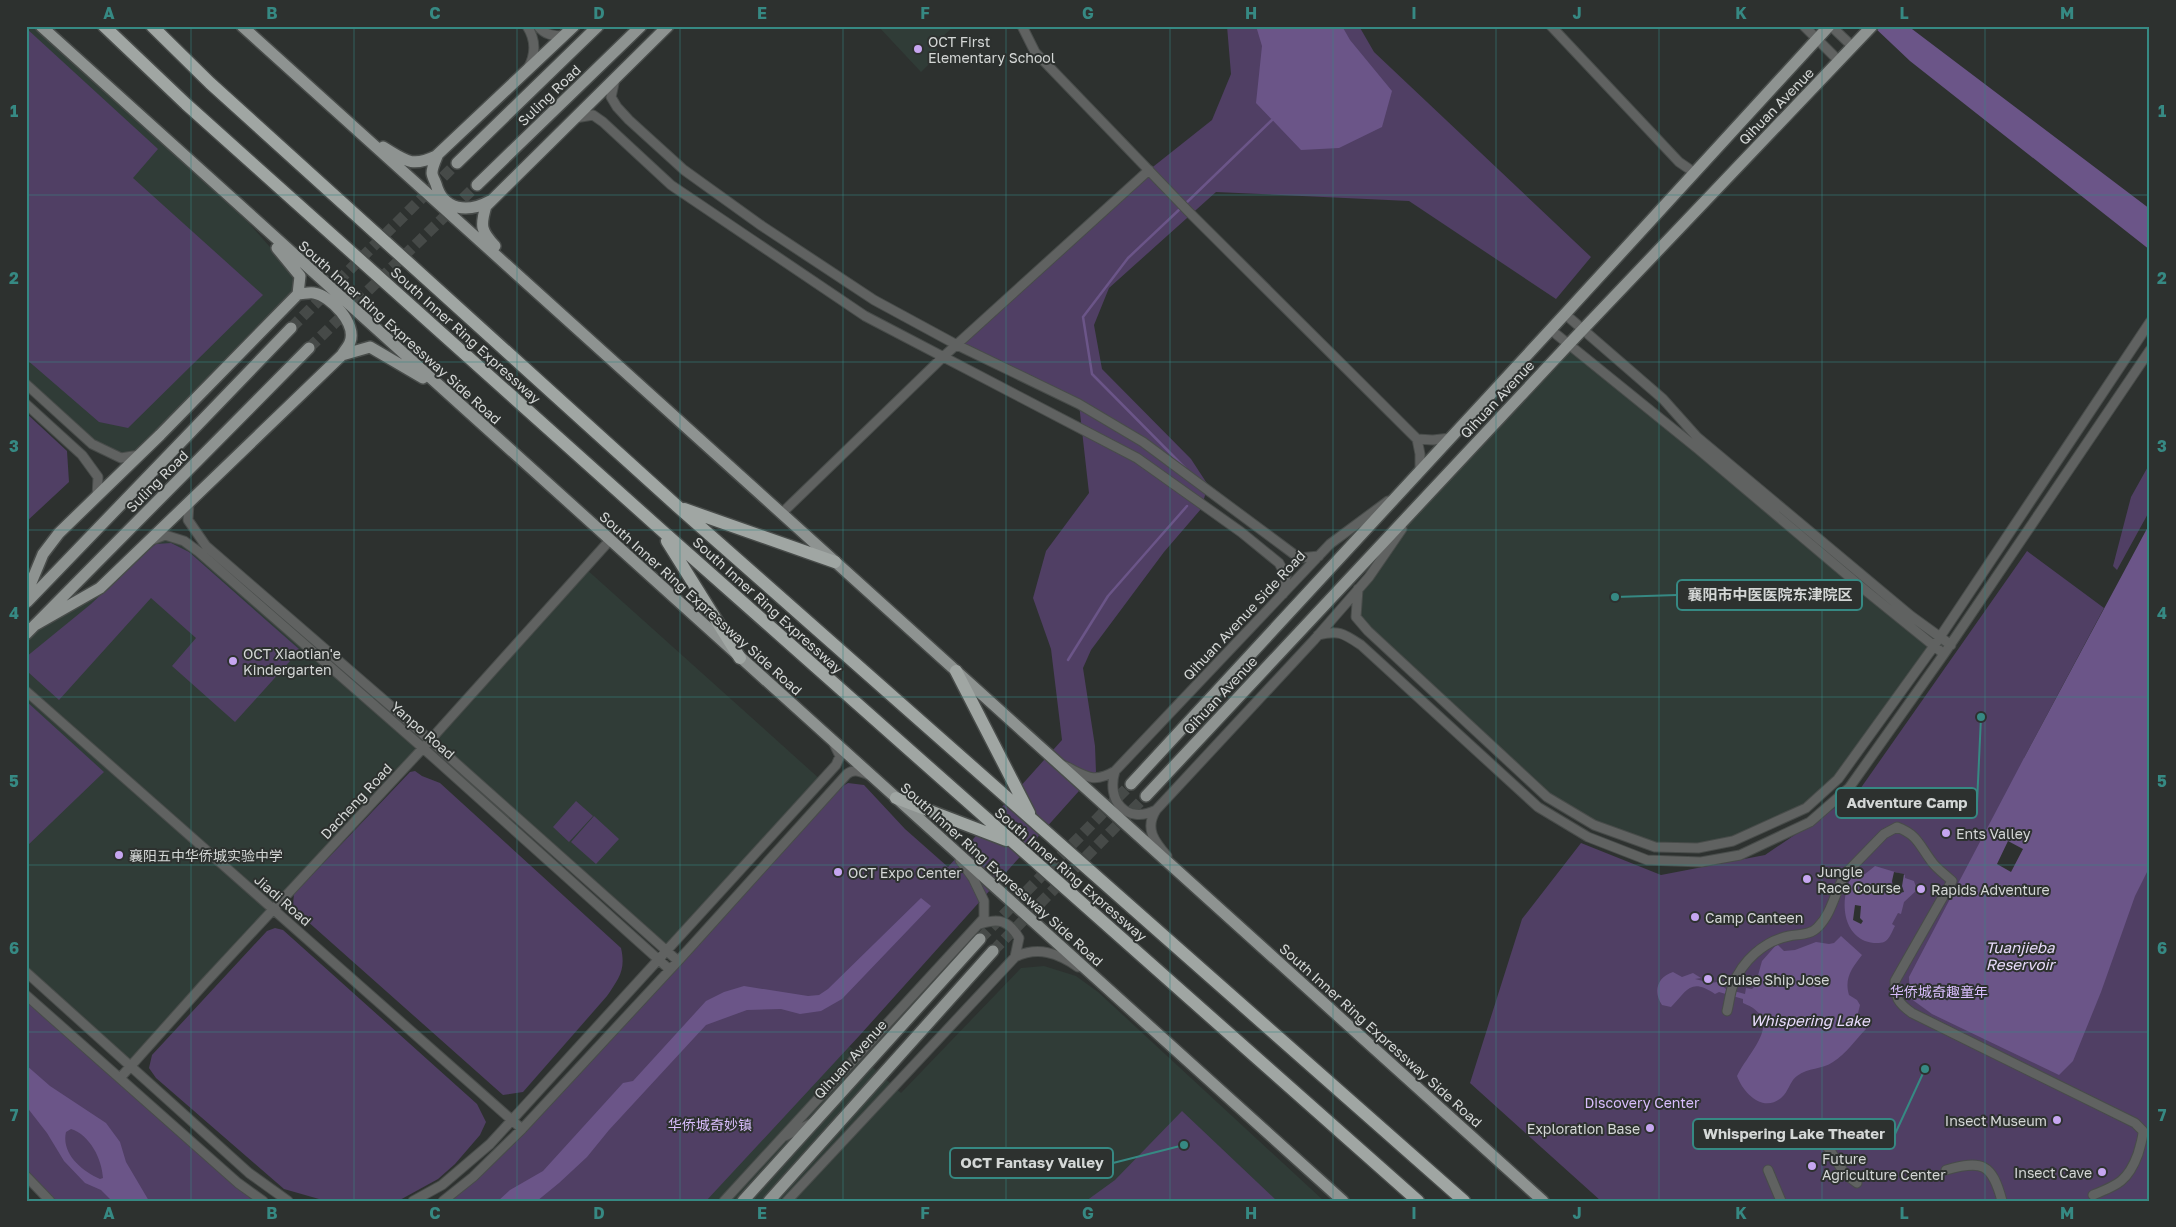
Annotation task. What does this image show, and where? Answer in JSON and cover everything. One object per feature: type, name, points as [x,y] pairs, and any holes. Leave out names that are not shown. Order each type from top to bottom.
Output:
[{"type":"highway","name":"South Inner Ring Expressway","points":[[104,26],[186,104],[659,528],[1418,1201]]},
{"type":"highway","name":"South Inner Ring Expressway","points":[[152,26],[210,83],[677,506],[1464,1201]]},
{"type":"highway","points":[[677,506],[835,562]]},
{"type":"highway","points":[[659,528],[740,658]]},
{"type":"highway","points":[[956,671],[1032,820]]},
{"type":"highway","points":[[896,798],[1013,843]]},
{"type":"highway","points":[[1394,1178],[1412,1201]]},
{"type":"main road","name":"South Inner Ring Expressway Side Road","points":[[40,26],[1342,1201]]},
{"type":"main road","name":"South Inner Ring Expressway Side Road","points":[[242,26],[1543,1201]]},
{"type":"main road","points":[[362,134],[411,163],[423,162],[438,154],[574,26]]},
{"type":"main road","name":"Suling Road","points":[[457,163],[598,26]]},
{"type":"main road","name":"Suling Road","points":[[477,184],[641,26]]},
{"type":"main road","points":[[542,297],[484,233],[482,219],[486,206],[668,26]]},
{"type":"main road","name":"Qihuan Avenue","points":[[1131,784],[1830,26]]},
{"type":"main road","name":"Qihuan Avenue","points":[[1146,796],[1569,344],[1872,26]]},
{"type":"main road","points":[[438,154],[432,172],[438,193],[447,203],[465,210],[480,207],[491,201]]},
{"type":"main road","points":[[26,595],[43,554],[59,533],[298,294],[300,276],[250,216]]},
{"type":"main road","points":[[35,626],[100,588],[342,355],[351,341],[350,328],[342,312],[329,300],[314,293],[298,294]]},
{"type":"main road","name":"Suling Road","points":[[26,602],[292,328]]},
{"type":"main road","points":[[342,355],[370,347],[444,391]]},
{"type":"main road","name":"Suling Road","points":[[26,634],[309,348]]},
{"type":"main road","name":"Qihuan Avenue","points":[[743,1201],[980,939]]},
{"type":"main road","points":[[769,1201],[993,951]]},
{"type":"street","points":[[527,26],[535,44],[532,60],[527,70]]},
{"type":"street","points":[[538,26],[542,31],[552,36],[564,36]]},
{"type":"street","points":[[1022,26],[1035,52],[1188,211],[1416,439],[1420,454],[1420,471]]},
{"type":"street","points":[[1551,26],[1679,162],[1695,173]]},
{"type":"street","points":[[1804,26],[1839,61]]},
{"type":"street","points":[[1830,26],[1853,47]]},
{"type":"street","points":[[615,79],[612,97],[617,107],[684,170],[762,226],[874,300],[957,345],[1079,404],[1143,442],[1299,558],[1319,556]]},
{"type":"street","points":[[575,118],[593,115],[671,185],[865,316],[1137,458],[1241,532],[1278,563],[1286,576],[1283,594]]},
{"type":"street","points":[[782,513],[944,356],[1149,170]]},
{"type":"street","points":[[1565,314],[1663,399],[1697,437],[1904,611],[1951,644]]},
{"type":"street","points":[[1358,589],[1356,617],[1368,631],[1547,798],[1594,825],[1655,847],[1698,848],[1732,840],[1806,808],[1838,779],[1934,646],[2150,322]]},
{"type":"street","points":[[1551,330],[1698,448],[1944,654]]},
{"type":"street","points":[[1318,635],[1334,631],[1346,634],[1361,645],[1538,807],[1588,837],[1647,860],[1701,862],[1740,855],[1810,822],[1848,788],[1951,644],[2150,350]]},
{"type":"street","points":[[26,384],[92,444],[121,458],[139,455]]},
{"type":"street","points":[[26,404],[82,455],[98,476],[97,496]]},
{"type":"street","points":[[1416,439],[1450,438]]},
{"type":"street","name":"Qihuan Avenue Side Road","points":[[1056,762],[1090,779],[1105,777],[1115,771],[1330,544],[1402,490]]},
{"type":"street","name":"Yanpo Road","points":[[189,503],[188,520],[206,546],[430,740],[678,961]]},
{"type":"street","points":[[1115,771],[1111,784],[1114,798],[1120,806],[1132,813],[1146,815],[1156,810],[1369,578],[1416,508]]},
{"type":"street","name":"Yanpo Road","points":[[147,542],[164,535],[184,541],[199,552],[423,748],[669,969]]},
{"type":"street","name":"Dacheng Road","points":[[120,1078],[423,748],[610,540]]},
{"type":"street","name":"Jiadi Road","points":[[26,691],[522,1130]]},
{"type":"street","points":[[413,1201],[442,1185],[490,1144],[840,761],[840,756],[831,740]]},
{"type":"street","points":[[443,1201],[473,1177],[522,1130],[847,774],[851,771],[857,771],[872,776]]},
{"type":"street","points":[[1156,810],[1150,828],[1153,839],[1185,878]]},
{"type":"street","points":[[1727,1011],[1732,985],[1748,960],[1774,940],[1812,932],[1819,926],[1827,913],[1847,872],[1884,834],[1896,827],[1908,831],[1918,840],[1932,863],[1952,881],[1896,981],[1895,995],[1903,1007],[1912,1013],[2135,1123],[2144,1131],[2132,1169],[2125,1179],[2093,1195]]},
{"type":"street","points":[[724,1201],[984,918],[984,901],[973,878],[953,849]]},
{"type":"street","points":[[978,925],[992,920],[1005,922],[1013,928],[1019,938],[1015,957]]},
{"type":"street","points":[[787,1201],[1015,957],[1024,953],[1042,950],[1063,957],[1106,987]]},
{"type":"street","points":[[26,972],[250,1173],[288,1201]]},
{"type":"street","points":[[26,995],[238,1183],[263,1201]]},
{"type":"street","points":[[779,1139],[812,1123]]},
{"type":"street","points":[[1759,1132],[1764,1129],[1807,1134],[1822,1141],[1842,1171],[1857,1183]]},
{"type":"street","points":[[814,1171],[824,1138]]},
{"type":"street","points":[[1946,1170],[1968,1164],[1979,1165],[1990,1172],[1998,1182],[2002,1201]]},
{"type":"street","points":[[1768,1170],[1781,1201]]},
{"type":"street","points":[[26,1176],[50,1201]]},
{"type":"shaded area","points":[[26,26],[34,26],[246,220],[293,273],[295,287],[279,312],[139,455],[121,458],[92,444],[26,384]]},
{"type":"shaded area","name":"OCT First Elementary School","points":[[878,26],[954,26],[938,41],[936,57],[921,72]]},
{"type":"shaded area","points":[[1569,344],[1934,646],[1838,779],[1806,808],[1732,841],[1698,848],[1655,847],[1594,825],[1547,797],[1356,617],[1358,589],[1416,508]]},
{"type":"shaded area","points":[[165,535],[184,541],[423,748],[130,1065],[26,972],[26,634],[100,588]]},
{"type":"shaded area","points":[[585,568],[822,781],[667,951],[430,740]]},
{"type":"shaded area","points":[[1044,966],[1076,976],[1098,992],[1324,1201],[529,1201],[847,1044],[901,1093],[1021,968]]},
{"type":"green space","name":"华侨城奇妙镇","points":[[1227,26],[1359,26],[1374,52],[1591,257],[1556,299],[1409,201],[1216,192],[1109,288],[1094,325],[1102,369],[1191,459],[1208,485],[1201,509],[1164,552],[1091,650],[1083,668],[1095,746],[1096,772],[860,1035],[706,1201],[443,1201],[473,1177],[678,961],[683,962],[841,787],[848,783],[864,785],[905,829],[948,867],[1062,740],[1051,649],[1033,598],[1046,551],[1089,493],[1079,404],[957,345],[1149,170],[1212,120],[1231,74]]},
{"type":"green space","points":[[26,28],[158,149],[133,178],[263,295],[128,428],[99,422],[26,359]]},
{"type":"green space","points":[[26,413],[67,451],[69,482],[26,522]]},
{"type":"green space","points":[[2150,463],[2150,510],[2117,570],[2113,566],[2131,497]]},
{"type":"green space","points":[[171,543],[189,552],[300,650],[235,722],[172,666],[196,638],[151,598],[59,700],[28,672],[26,657],[91,604],[147,551],[156,544]]},
{"type":"green space","name":"华侨城奇趣童年","points":[[2027,551],[2104,608],[2024,758],[2150,871],[2150,1201],[1601,1201],[1470,1083],[1522,919],[1581,843],[1661,875],[1765,855],[1858,792]]},
{"type":"green space","points":[[26,701],[104,772],[26,847]]},
{"type":"green space","points":[[415,771],[440,783],[621,948],[622,968],[607,996],[523,1092],[503,1095],[297,912],[293,904],[294,894],[410,772]]},
{"type":"green space","points":[[576,801],[593,816],[569,842],[553,827]]},
{"type":"green space","points":[[594,816],[619,839],[596,864],[571,842]]},
{"type":"green space","points":[[275,928],[283,930],[477,1104],[486,1122],[480,1135],[455,1164],[438,1179],[398,1201],[326,1201],[284,1189],[156,1078],[149,1068],[152,1055],[267,931]]},
{"type":"green space","points":[[26,995],[263,1201],[50,1201],[26,1176]]},
{"type":"green space","points":[[1182,1111],[1277,1201],[1086,1201],[1115,1180]]},
{"type":"water","points":[[1256,26],[1342,26],[1350,40],[1392,91],[1382,127],[1339,148],[1301,150],[1256,103],[1262,46]]},
{"type":"water","points":[[1873,26],[1903,26],[1912,29],[2150,209],[2150,250],[1910,61]]},
{"type":"water","name":"Tuanjieba Reservoir","points":[[2150,523],[2150,866],[2135,896],[2101,992],[2073,1061],[2059,1075],[1932,1014],[1910,998],[1909,977]]},
{"type":"water","points":[[1875,866],[1905,875],[1905,878],[1914,881],[1917,890],[1904,902],[1901,914],[1898,913],[1892,924],[1895,926],[1888,939],[1884,942],[1872,943],[1857,936],[1851,929],[1845,912],[1845,902],[1848,884],[1852,876],[1865,874]]},
{"type":"water","points":[[921,898],[931,906],[842,999],[821,1011],[800,1014],[781,1009],[747,1010],[706,1025],[609,1130],[587,1157],[559,1183],[537,1201],[498,1201],[510,1190],[543,1171],[623,1083],[633,1081],[706,1001],[724,992],[744,986],[808,996],[819,995],[828,989]]},
{"type":"water","name":"Whispering Lake","points":[[1841,936],[1862,955],[1848,978],[1848,989],[1849,995],[1857,1000],[1860,1005],[1858,1013],[1861,1019],[1866,1021],[1866,1029],[1838,1059],[1829,1065],[1806,1071],[1797,1076],[1784,1095],[1777,1101],[1763,1103],[1756,1100],[1745,1090],[1737,1076],[1761,1036],[1762,1018],[1756,1010],[1743,1003],[1743,999],[1719,992],[1715,994],[1707,989],[1694,986],[1685,991],[1671,1007],[1662,1005],[1659,1000],[1657,990],[1660,981],[1663,977],[1673,972],[1682,977],[1693,973],[1701,978],[1695,979],[1711,983],[1717,982],[1726,989],[1745,994],[1746,988],[1752,989],[1755,986],[1762,961],[1777,944],[1784,951],[1795,950],[1816,942],[1834,943]]},
{"type":"water","points":[[26,1065],[50,1086],[106,1123],[120,1142],[126,1162],[149,1201],[112,1201],[101,1190],[85,1183],[64,1161],[47,1133],[26,1106]],"holes":[[[71,1129],[78,1132],[94,1149],[100,1163],[103,1178],[100,1179],[86,1171],[74,1161],[70,1154],[65,1140],[66,1132]]]},
{"type":"pier","points":[[2008,841],[2023,849],[2011,872],[1997,864]]},
{"type":"pier","points":[[1894,872],[1904,874],[1902,886],[1904,892],[1894,894],[1892,881]]},
{"type":"pier","points":[[1855,905],[1861,906],[1860,918],[1863,921],[1861,924],[1853,920]]},
{"type":"waterway","points":[[1185,204],[1272,120]]},
{"type":"waterway","points":[[1181,208],[1128,258],[1083,317],[1092,374],[1185,468]]},
{"type":"waterway","points":[[1068,660],[1108,596],[1187,506]]},
{"type":"tunnel","points":[[291,328],[457,163]]},
{"type":"tunnel","points":[[309,348],[477,185]]},
{"type":"tunnel","points":[[980,939],[1131,784]]},
{"type":"tunnel","points":[[993,951],[1146,796]]},
{"type":"place","name":"OCT First Elementary School","points":[[918,49]]},
{"type":"place","name":"襄阳市中医医院东津院区","points":[[1615,597]]},
{"type":"place","name":"OCT Xiaotian'e Kindergarten","points":[[233,661]]},
{"type":"place","name":"Adventure Camp","points":[[1981,717]]},
{"type":"place","name":"Ents Valley","points":[[1946,833]]},
{"type":"place","name":"襄阳五中华侨城实验中学","points":[[119,855]]},
{"type":"place","name":"OCT Expo Center","points":[[838,872]]},
{"type":"place","name":"Jungle Race Course","points":[[1807,879]]},
{"type":"place","name":"Rapids Adventure","points":[[1921,889]]},
{"type":"place","name":"Camp Canteen","points":[[1695,917]]},
{"type":"place","name":"Cruise Ship Jose","points":[[1708,979]]},
{"type":"place","name":"Whispering Lake Theater","points":[[1925,1069]]},
{"type":"place","name":"Insect Museum","points":[[2057,1120]]},
{"type":"place","name":"Exploration Base","points":[[1650,1128]]},
{"type":"place","name":"OCT Fantasy Valley","points":[[1184,1145]]},
{"type":"place","name":"Future Agriculture Center","points":[[1812,1166]]},
{"type":"place","name":"Insect Cave","points":[[2102,1172]]},
{"type":"park label","name":"Discovery Center","points":[[1642,1102]]}]
